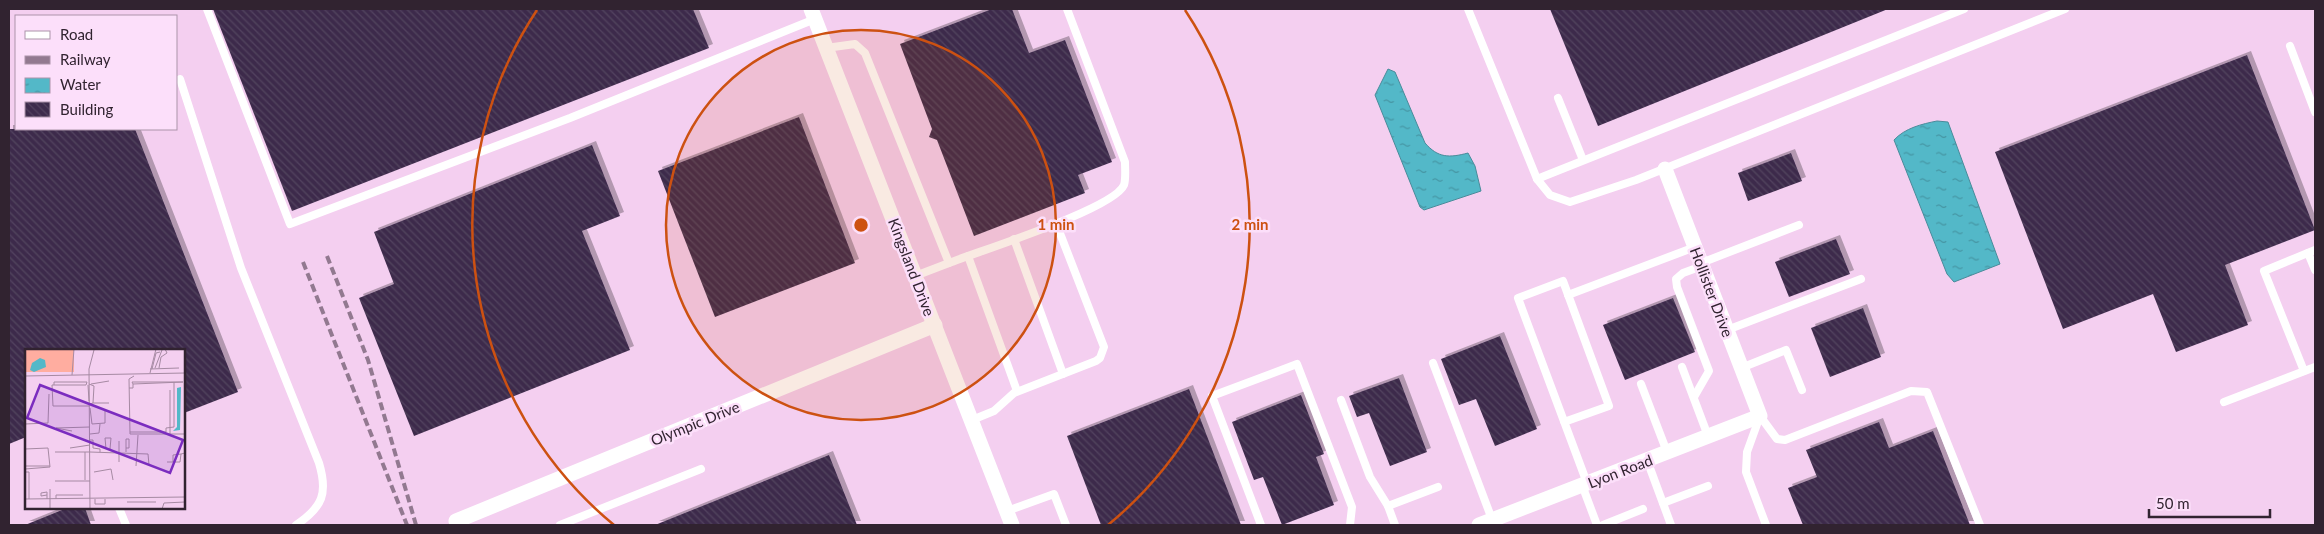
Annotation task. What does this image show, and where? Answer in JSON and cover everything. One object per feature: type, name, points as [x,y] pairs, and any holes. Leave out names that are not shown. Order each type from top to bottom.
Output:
[{"type":"street","name":"Kingsland Drive","points":[[813,14],[1010,518]]},
{"type":"street","name":"Hollister Drive","points":[[1665,169],[1760,416]]},
{"type":"street","name":"Olympic Drive","points":[[459,523],[935,325]]},
{"type":"street","name":"Lyon Road","points":[[1489,524],[1584,484],[1760,416]]},
{"type":"lane","points":[[206,9],[290,224],[570,118],[813,14]]},
{"type":"lane","points":[[915,276],[1081,214],[1113,198],[1124,185],[1125,162],[1067,9]]},
{"type":"lane","points":[[1468,9],[1537,179],[1550,195],[1570,202],[1665,169],[2065,9]]},
{"type":"lane","points":[[1537,179],[1964,9]]},
{"type":"lane","points":[[826,48],[854,44],[865,53],[949,263]]},
{"type":"lane","points":[[2290,46],[2315,112]]},
{"type":"lane","points":[[180,79],[241,268],[325,482],[323,498],[309,517],[296,525]]},
{"type":"lane","points":[[1558,98],[1583,160]]},
{"type":"lane","points":[[972,420],[994,411],[1017,391],[1100,358],[1104,347],[1056,223]]},
{"type":"lane","points":[[1694,397],[1709,371],[1676,287],[1676,279],[1683,273],[1701,264],[1799,225]]},
{"type":"lane","points":[[1014,239],[1063,374]]},
{"type":"lane","points":[[1568,295],[1695,247]]},
{"type":"lane","points":[[2304,372],[2264,271],[2312,252],[2315,270]]},
{"type":"lane","points":[[968,256],[1017,391]]},
{"type":"lane","points":[[1727,330],[1861,279]]},
{"type":"lane","points":[[1564,422],[1608,406],[1563,282],[1518,298],[1564,422],[1597,525]]},
{"type":"lane","points":[[1741,368],[1786,350],[1802,390]]},
{"type":"lane","points":[[1433,363],[1489,524]]},
{"type":"lane","points":[[1261,525],[1212,396],[1297,364],[1352,507],[1350,525]]},
{"type":"lane","points":[[1682,367],[1708,436]]},
{"type":"lane","points":[[2224,402],[2315,367]]},
{"type":"lane","points":[[1641,384],[1667,452]]},
{"type":"lane","points":[[1760,416],[1777,439],[1785,440],[1911,391],[1927,392],[1980,525]]},
{"type":"lane","points":[[1341,400],[1370,477],[1388,506],[1395,525]]},
{"type":"lane","points":[[1760,416],[1746,452],[1746,472],[1766,525]]},
{"type":"lane","points":[[1647,460],[1671,525]]},
{"type":"lane","points":[[560,525],[701,469]]},
{"type":"lane","points":[[1663,503],[1708,486]]},
{"type":"lane","points":[[1388,506],[1438,487]]},
{"type":"lane","points":[[1010,518],[1054,494],[1066,525]]},
{"type":"lane","points":[[119,509],[126,525]]},
{"type":"lane","points":[[1602,525],[1643,510]]},
{"type":"water","points":[[1388,69],[1395,72],[1425,143],[1435,152],[1444,156],[1468,153],[1475,166],[1481,191],[1424,210],[1420,207],[1375,95]]},
{"type":"water","points":[[1937,121],[1948,122],[2000,264],[1954,282],[1947,274],[1894,140],[1908,130]]},
{"type":"building","points":[[213,9],[693,9],[709,48],[292,211]]},
{"type":"building","points":[[992,9],[1012,9],[1029,53],[1065,40],[1112,162],[1078,175],[1085,193],[974,236],[937,140],[929,137],[932,129],[900,44]]},
{"type":"building","points":[[1550,9],[1888,9],[1598,126]]},
{"type":"building","points":[[2247,55],[2315,230],[2225,265],[2248,325],[2176,352],[2153,294],[2063,329],[1995,152]]},
{"type":"building","points":[[799,117],[855,263],[715,317],[658,171]]},
{"type":"building","points":[[9,129],[135,130],[238,392],[185,413],[185,349],[25,349],[25,437],[9,444]]},
{"type":"building","points":[[592,145],[620,216],[582,231],[630,350],[414,436],[359,298],[394,284],[374,232]]},
{"type":"building","points":[[1791,153],[1802,181],[1748,201],[1738,173]]},
{"type":"building","points":[[1836,239],[1850,274],[1789,297],[1775,262]]},
{"type":"building","points":[[1673,298],[1695,352],[1625,380],[1603,325]]},
{"type":"building","points":[[1863,308],[1881,357],[1830,377],[1811,328]]},
{"type":"building","points":[[1500,336],[1537,429],[1495,446],[1476,399],[1459,405],[1441,359]]},
{"type":"building","points":[[1399,378],[1427,452],[1390,466],[1369,413],[1357,417],[1349,396]]},
{"type":"building","points":[[1189,389],[1241,525],[1101,525],[1067,436]]},
{"type":"building","points":[[1301,395],[1324,454],[1316,457],[1334,505],[1282,525],[1263,477],[1254,480],[1232,422]]},
{"type":"building","points":[[1879,422],[1889,448],[1933,431],[1970,525],[1803,525],[1788,488],[1817,477],[1806,450]]},
{"type":"building","points":[[829,455],[857,525],[655,525]]},
{"type":"building","points":[[65,509],[85,509],[91,525],[25,525]]},
{"type":"railway","points":[[327,256],[368,360],[416,525]]},
{"type":"railway","points":[[303,262],[407,525]]}]
